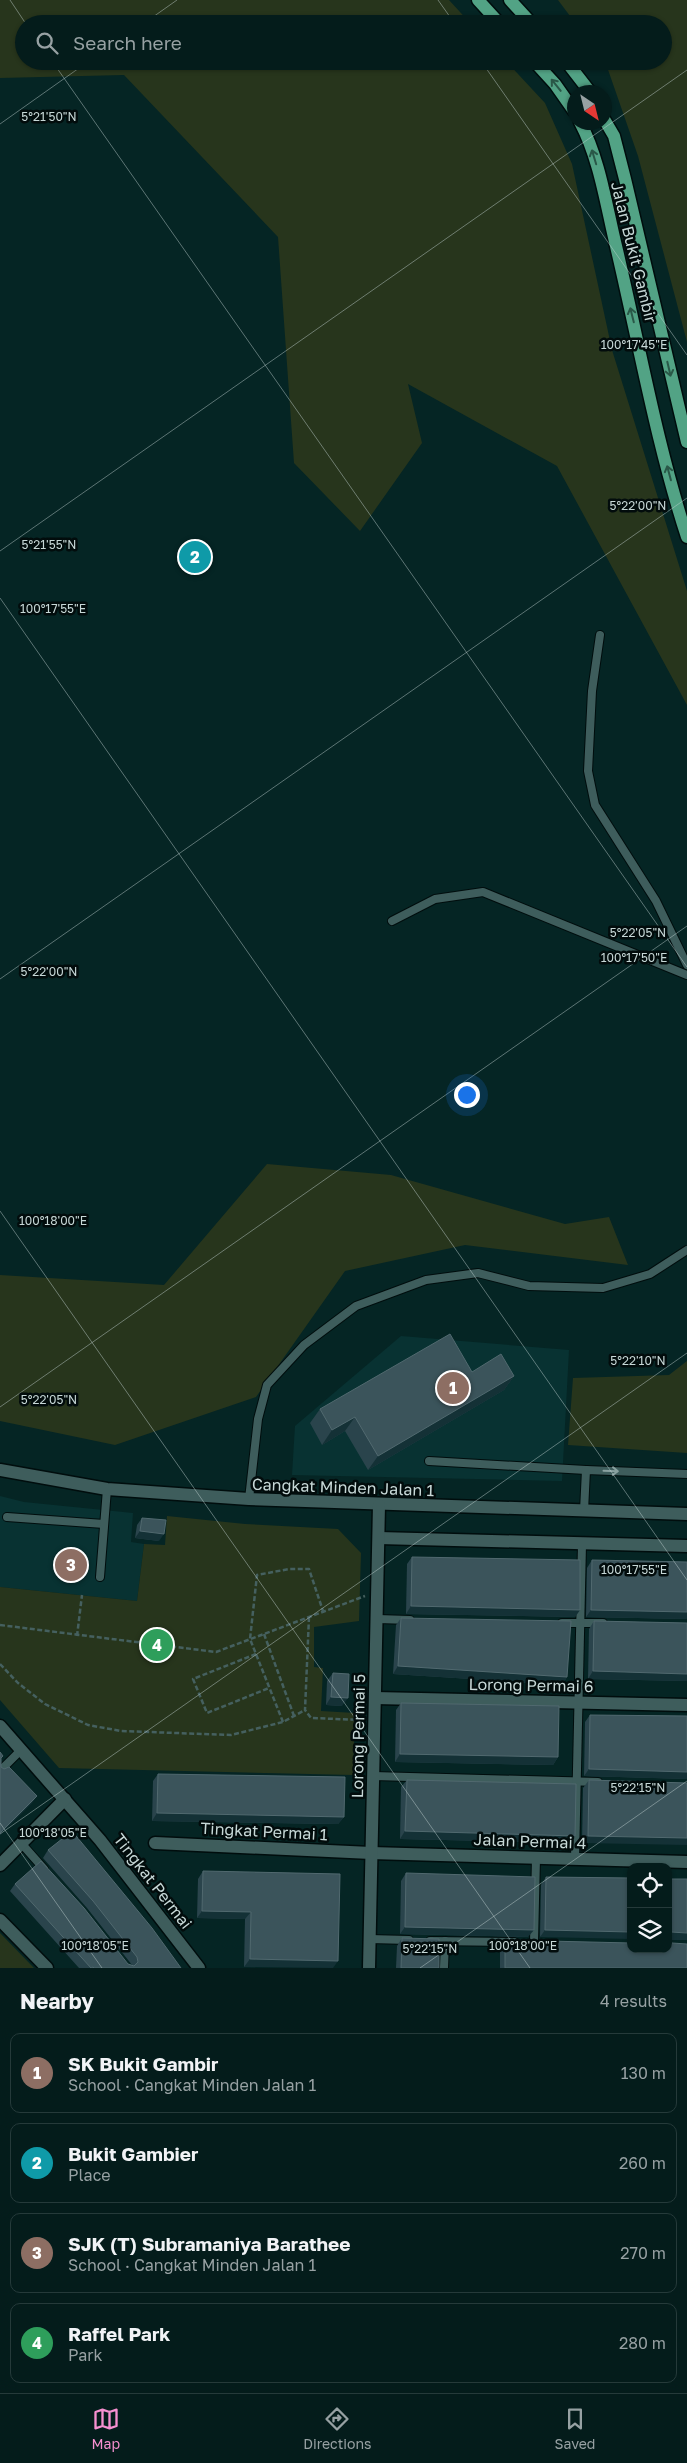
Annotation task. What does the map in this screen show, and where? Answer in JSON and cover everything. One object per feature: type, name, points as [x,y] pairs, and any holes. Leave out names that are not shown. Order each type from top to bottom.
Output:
[{"type":"main road","points":[[478,0],[492,15]]},
{"type":"main road","points":[[510,0],[524,15]]},
{"type":"main road","points":[[542,70],[567,101]]},
{"type":"main road","points":[[573,70],[585,85]]},
{"type":"main road","name":"Jalan Bukit Gambir","points":[[583,130],[596,164],[660,440],[687,537]]},
{"type":"main road","name":"Jalan Bukit Gambir","points":[[610,130],[614,136],[625,179],[687,442]]},
{"type":"street","name":"Cangkat Minden Jalan 1","points":[[0,1470],[107,1489],[249,1499],[380,1505],[687,1514]]},
{"type":"street","name":"Lorong Permai 5","points":[[369,1968],[380,1505]]},
{"type":"street","points":[[379,1538],[687,1546]]},
{"type":"street","name":"Lorong Permai 6","points":[[375,1698],[687,1705]]},
{"type":"street","name":"Tingkat Permai","points":[[0,1726],[65,1798],[199,1968]]},
{"type":"street","points":[[0,1865],[65,1798]]},
{"type":"street","name":"Tingkat Permai 1","points":[[155,1843],[371,1853]]},
{"type":"street","name":"Jalan Permai 4","points":[[371,1853],[687,1862]]},
{"type":"street","points":[[0,1920],[47,1968]]},
{"type":"lane","points":[[600,635],[592,691],[588,771],[594,805],[656,901],[687,965]]},
{"type":"lane","points":[[392,921],[435,899],[483,892],[687,975]]},
{"type":"lane","points":[[249,1499],[258,1419],[268,1384],[304,1345],[356,1306],[426,1280],[478,1273],[529,1286],[603,1288],[650,1274],[687,1250]]},
{"type":"lane","points":[[429,1461],[687,1474]]},
{"type":"lane","points":[[584,1511],[586,1470]]},
{"type":"lane","points":[[100,1577],[107,1489]]},
{"type":"lane","points":[[7,1517],[104,1524]]},
{"type":"lane","points":[[575,1859],[582,1544]]},
{"type":"lane","points":[[377,1619],[416,1620]]},
{"type":"lane","points":[[551,1622],[610,1624]]},
{"type":"lane","points":[[0,1771],[21,1750]]},
{"type":"lane","points":[[373,1776],[604,1782]]},
{"type":"lane","points":[[21,1843],[52,1878]]},
{"type":"lane","points":[[534,1942],[536,1858]]},
{"type":"lane","points":[[369,1939],[544,1943]]},
{"type":"lane","points":[[444,1968],[445,1941]]},
{"type":"path","points":[[283,1722],[250,1639],[257,1575],[288,1569],[309,1569],[323,1611]]},
{"type":"path","points":[[0,1625],[216,1652],[378,1591]]},
{"type":"path","points":[[77,1636],[82,1595]]},
{"type":"path","points":[[309,1617],[305,1710],[311,1718],[374,1721]]},
{"type":"path","points":[[264,1634],[294,1716]]},
{"type":"path","points":[[256,1654],[193,1679],[207,1713],[269,1688]]},
{"type":"path","points":[[0,1664],[18,1683],[45,1704],[88,1725],[121,1731],[231,1735],[283,1722],[305,1710]]},
{"type":"shaded area","points":[[401,1336],[569,1350],[562,1481],[292,1475],[295,1426]]},
{"type":"shaded area","points":[[0,1496],[24,1502],[133,1513],[131,1542],[144,1544],[137,1601],[0,1587]]},
{"type":"green space","points":[[0,0],[449,0],[463,15],[15,15],[15,70],[514,70],[545,103],[572,164],[612,350],[687,591],[687,705],[557,466],[408,384],[422,443],[360,531],[294,463],[278,237],[124,75],[0,78]]},
{"type":"green space","points":[[558,0],[687,0],[687,342],[638,156],[608,70],[672,70],[672,15],[569,15]]},
{"type":"green space","points":[[267,1164],[391,1175],[565,1224],[609,1217],[628,1265],[465,1245],[345,1271],[256,1397],[115,1445],[0,1421],[0,1275],[164,1285]]},
{"type":"green space","points":[[687,1361],[687,1453],[568,1445],[573,1378],[669,1375]]},
{"type":"green space","points":[[167,1516],[245,1524],[338,1529],[361,1553],[359,1621],[314,1627],[314,1667],[323,1668],[321,1711],[355,1713],[353,1775],[59,1768],[0,1700],[0,1587],[137,1601],[144,1544],[165,1545]]},
{"type":"green space","points":[[0,1933],[34,1968],[0,1968]]},
{"type":"building","points":[[450,1334],[472,1372],[501,1354],[514,1376],[378,1456],[355,1417],[332,1430],[320,1409]]},
{"type":"building","points":[[142,1518],[166,1520],[164,1534],[140,1531]]},
{"type":"building","points":[[412,1557],[580,1560],[580,1610],[411,1606]]},
{"type":"building","points":[[592,1560],[687,1562],[687,1612],[591,1610]]},
{"type":"building","points":[[401,1618],[571,1621],[567,1677],[398,1666]]},
{"type":"building","points":[[594,1621],[687,1623],[687,1674],[593,1671]]},
{"type":"building","points":[[333,1673],[349,1674],[348,1698],[331,1697]]},
{"type":"building","points":[[401,1703],[559,1706],[558,1757],[400,1754]]},
{"type":"building","points":[[590,1715],[687,1716],[687,1772],[589,1769]]},
{"type":"building","points":[[0,1752],[3,1756],[1,1758],[1,1767],[4,1769],[9,1767],[37,1796],[0,1833]]},
{"type":"building","points":[[158,1774],[345,1777],[344,1817],[157,1813]]},
{"type":"building","points":[[407,1780],[576,1784],[575,1836],[405,1831]]},
{"type":"building","points":[[589,1780],[687,1783],[687,1838],[588,1836]]},
{"type":"building","points":[[72,1831],[152,1928],[181,1968],[91,1968],[15,1884],[41,1861],[84,1908],[128,1964],[134,1966],[138,1962],[137,1957],[93,1901],[48,1850]]},
{"type":"building","points":[[203,1871],[340,1874],[338,1961],[250,1959],[251,1912],[202,1911]]},
{"type":"building","points":[[406,1873],[535,1877],[534,1930],[405,1927]]},
{"type":"building","points":[[546,1877],[627,1878],[627,1932],[545,1930]]},
{"type":"building","points":[[672,1879],[687,1879],[687,1933],[672,1932]]},
{"type":"building","points":[[402,1938],[439,1939],[439,1968],[401,1968]]},
{"type":"building","points":[[505,1940],[627,1943],[627,1953],[672,1953],[672,1943],[687,1944],[687,1968],[505,1968]]},
{"type":"place","name":"Bukit Gambier","points":[[195,557]]},
{"type":"place","name":"SK Bukit Gambir","points":[[453,1388]]},
{"type":"place","name":"SJK (T) Subramaniya Barathee","points":[[71,1565]]},
{"type":"place","name":"Raffel Park","points":[[157,1645]]}]
